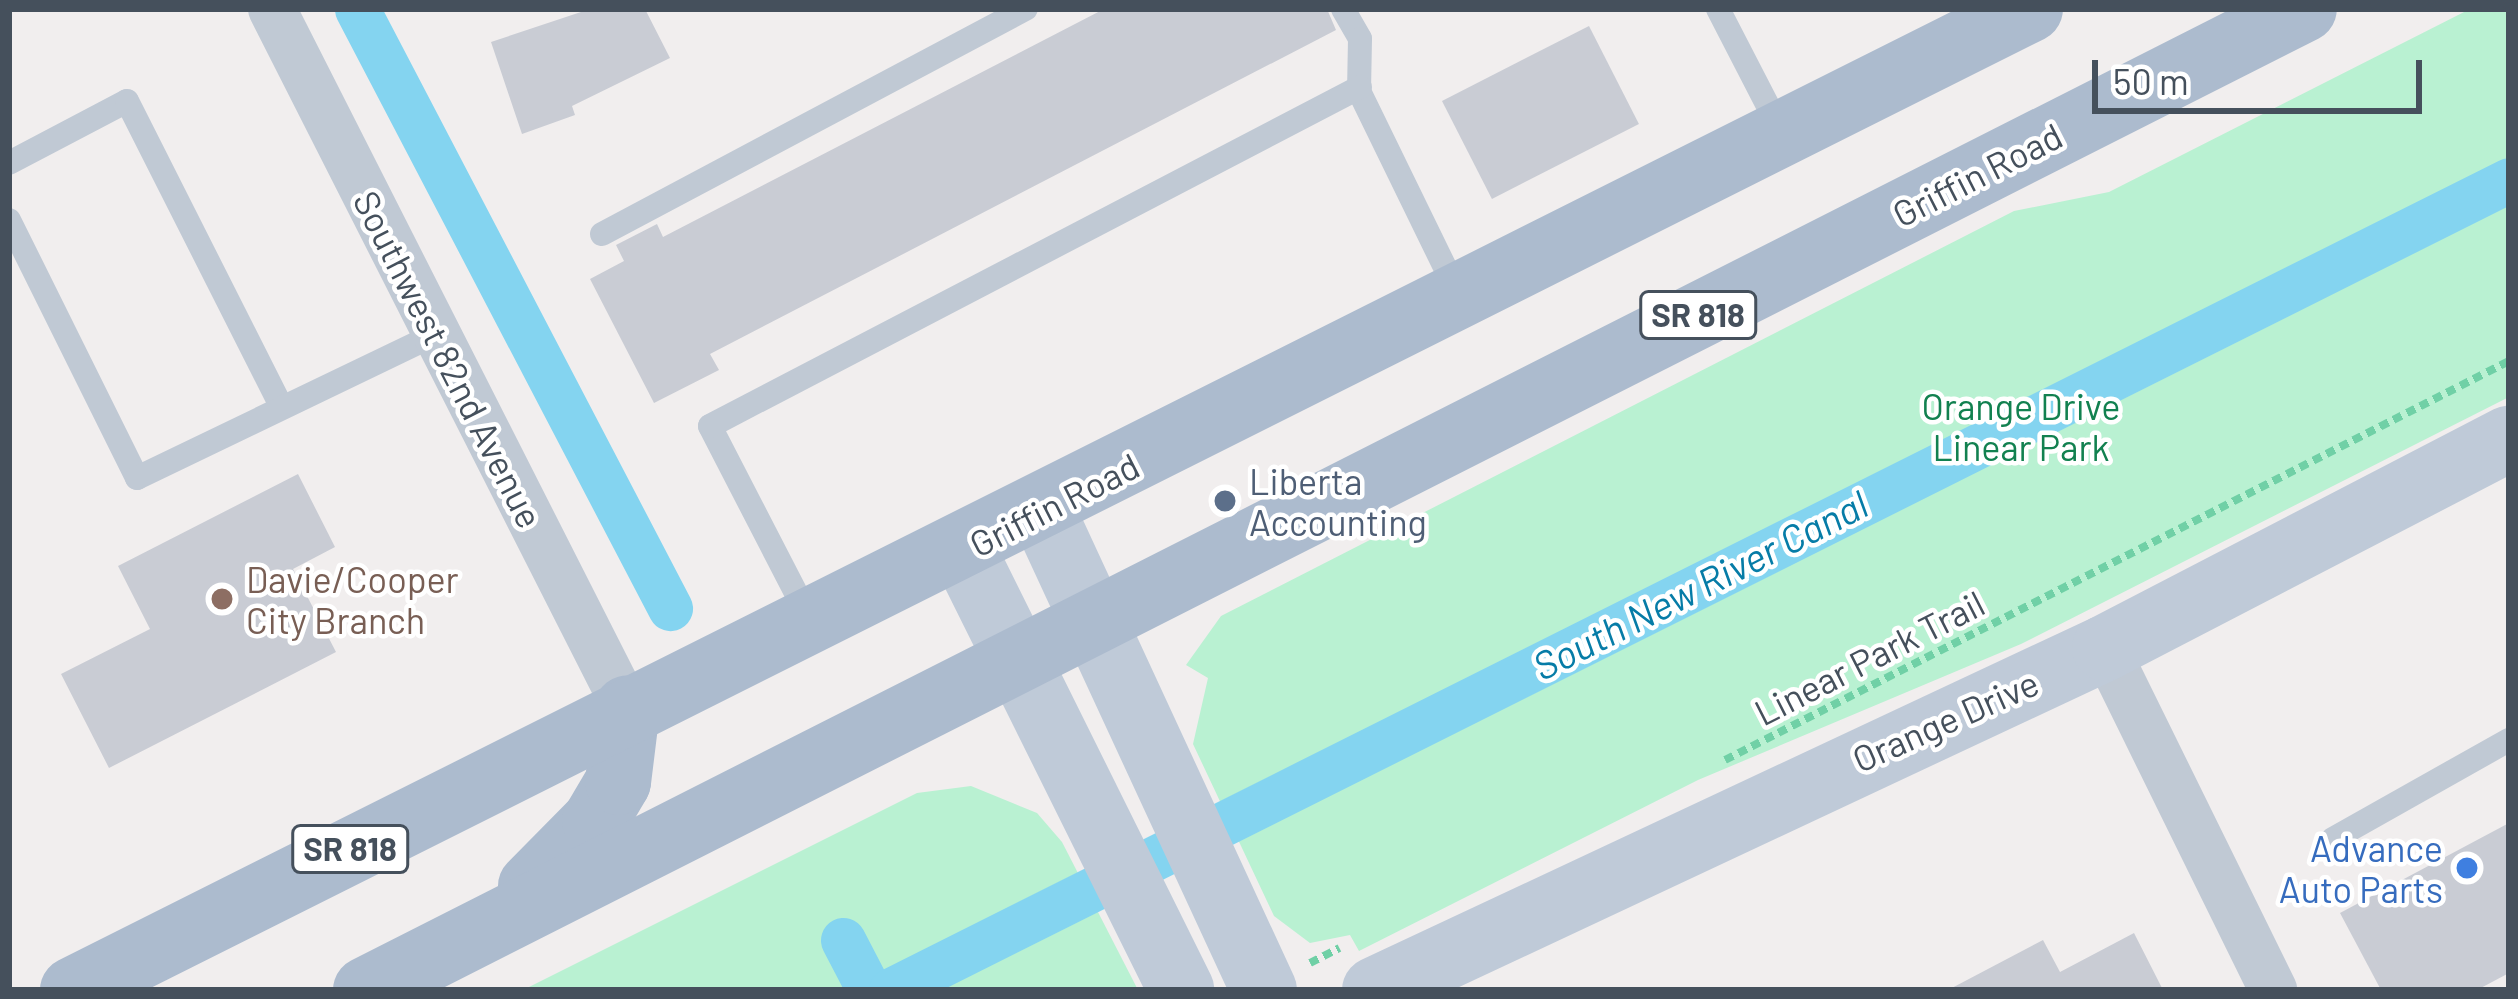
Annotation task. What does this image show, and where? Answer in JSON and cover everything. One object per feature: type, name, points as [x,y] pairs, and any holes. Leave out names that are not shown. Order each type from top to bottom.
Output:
[{"type":"main road","name":"Griffin Road","points":[[73,990],[627,709],[963,550],[2030,9]]},
{"type":"main road","name":"Griffin Road","points":[[366,990],[2304,9]]},
{"type":"main road","points":[[490,927],[595,821],[618,782],[627,709]]},
{"type":"street","name":"Southwest 82nd Avenue","points":[[272,9],[627,709]]},
{"type":"street","name":"Orange Drive","points":[[1365,966],[2105,648],[2509,439]]},
{"type":"street","points":[[1042,510],[1120,687],[1276,970]]},
{"type":"street","points":[[963,550],[1180,990]]},
{"type":"street","points":[[2105,648],[2273,990]]},
{"type":"lane","points":[[602,234],[1026,9]]},
{"type":"lane","points":[[1343,9],[1360,39],[1360,87],[1461,300]]},
{"type":"lane","points":[[1718,9],[1784,135]]},
{"type":"lane","points":[[812,623],[710,426],[1360,87]]},
{"type":"lane","points":[[9,163],[128,101],[280,404]]},
{"type":"lane","points":[[9,220],[137,478],[280,404],[436,334]]},
{"type":"lane","points":[[2333,839],[2509,740]]},
{"type":"path","name":"Linear Park Trail","points":[[1713,766],[2509,361]]},
{"type":"path","points":[[1276,970],[1365,966]]},
{"type":"green space","name":"Orange Drive Linear Park","points":[[2470,9],[2509,9],[2509,397],[2021,644],[1698,780],[1359,951],[1350,935],[1310,943],[1274,916],[1193,744],[1208,678],[1186,665],[1221,616],[2014,211],[2109,192]]},
{"type":"green space","points":[[971,786],[1037,813],[1062,842],[1138,990],[523,990],[917,793]]},
{"type":"building","points":[[590,9],[645,9],[670,58],[572,106],[575,115],[522,134],[491,42]]},
{"type":"building","points":[[1104,9],[1327,9],[1336,30],[710,354],[719,370],[654,403],[590,279],[624,261],[616,245],[657,224],[663,237]]},
{"type":"building","points":[[1589,26],[1639,124],[1492,199],[1442,101]]},
{"type":"building","name":"Davie/Cooper City Branch","points":[[298,474],[335,547],[293,569],[336,652],[109,768],[61,674],[150,629],[118,566]]},
{"type":"building","name":"Advance Auto Parts","points":[[2509,823],[2509,973],[2477,990],[2381,990],[2340,913]]},
{"type":"building","points":[[2134,933],[2163,990],[1948,990],[2043,940],[2060,972]]},
{"type":"waterway","points":[[357,9],[670,608]]},
{"type":"waterway","name":"South New River Canal","points":[[891,990],[2509,180]]},
{"type":"waterway","points":[[843,940],[869,990]]},
{"type":"place","name":"Liberta Accounting","points":[[1225,501]]},
{"type":"place","name":"Davie/Cooper City Branch","points":[[222,599]]},
{"type":"place","name":"Advance Auto Parts","points":[[2467,868]]}]
